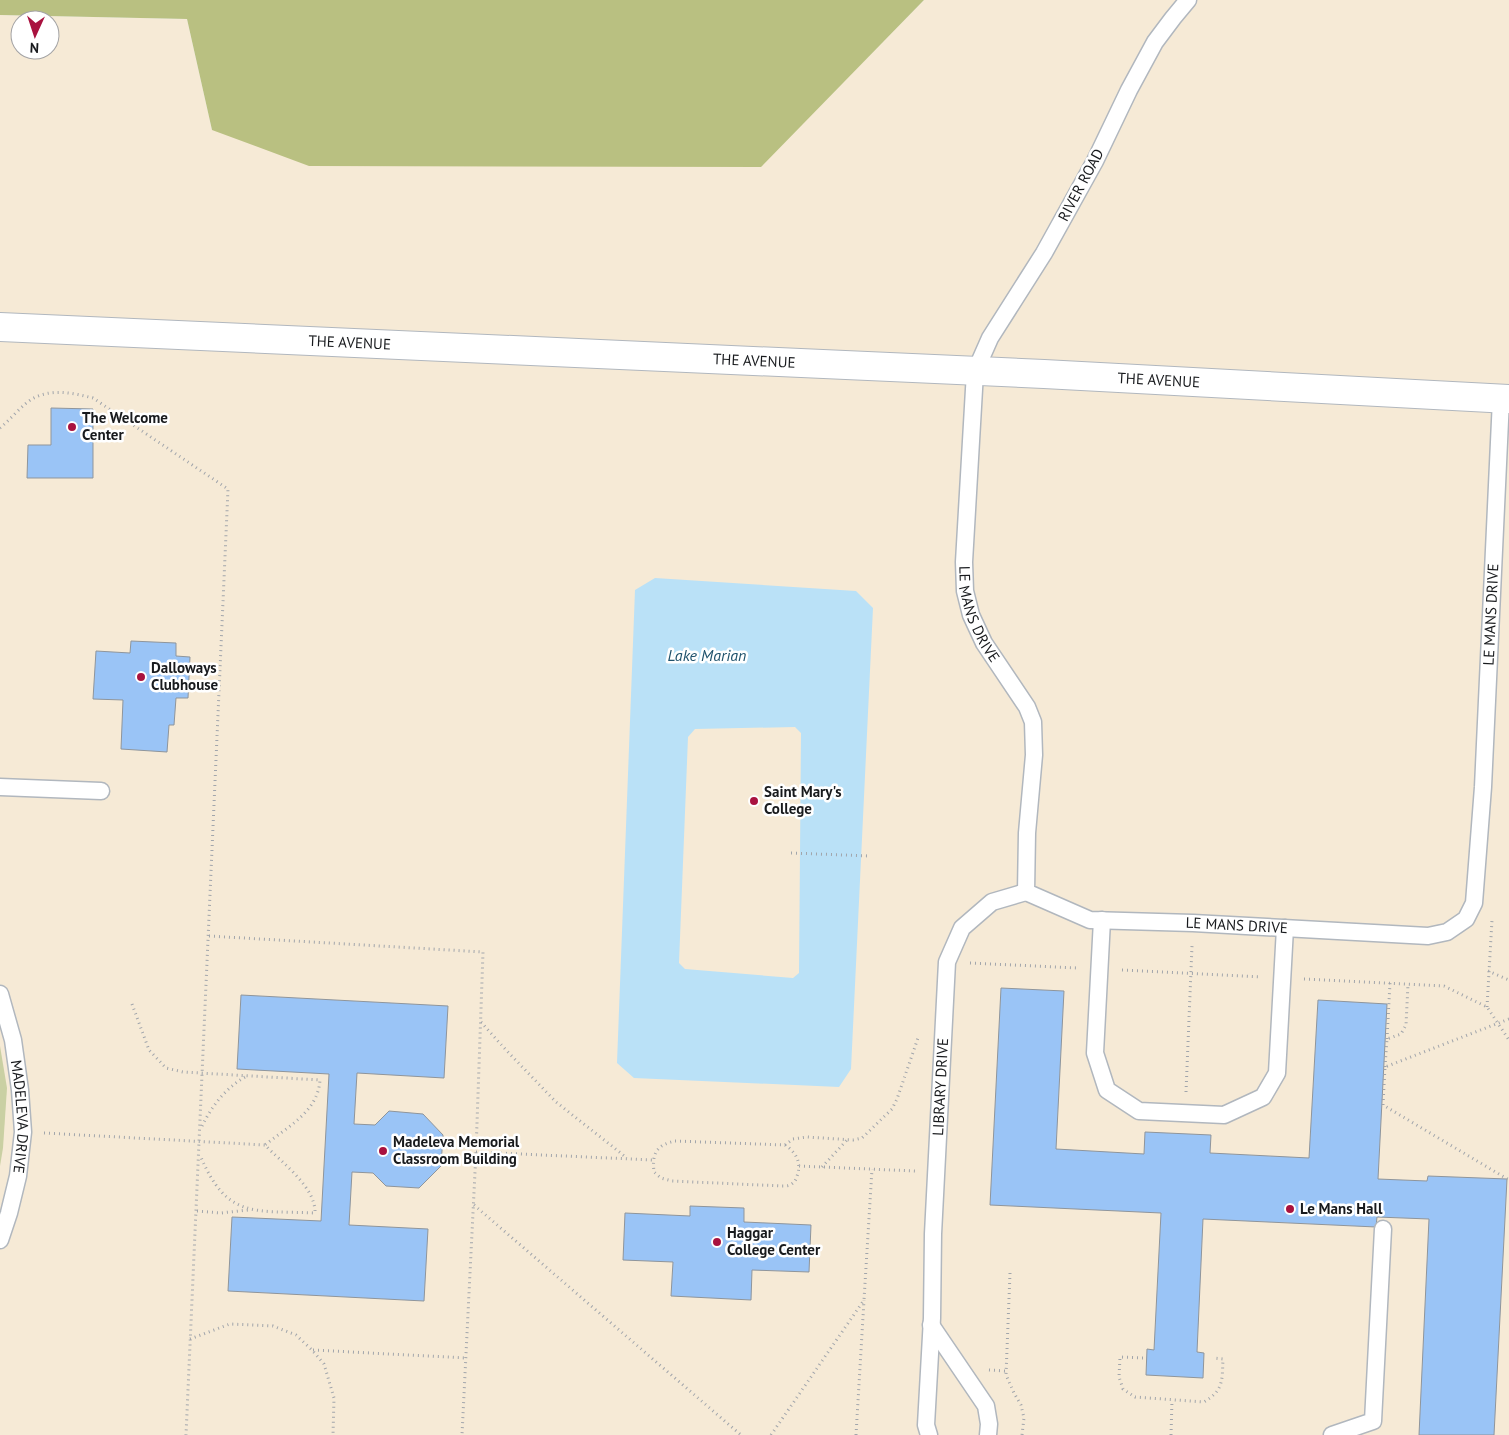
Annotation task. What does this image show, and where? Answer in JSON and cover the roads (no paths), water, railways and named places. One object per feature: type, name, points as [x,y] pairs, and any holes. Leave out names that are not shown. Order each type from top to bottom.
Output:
[{"type":"street","name":"THE AVENUE","points":[[0,327],[976,372],[1505,399]]},
{"type":"lane","name":"RIVER ROAD","points":[[976,372],[990,338],[1044,253],[1095,161],[1129,90],[1155,42],[1188,0]]},
{"type":"lane","name":"LE MANS DRIVE","points":[[976,372],[964,562],[965,590],[971,615],[984,644],[1027,707],[1032,722],[1034,755],[1026,892],[1090,920],[1193,923],[1428,936],[1447,932],[1466,919],[1474,903],[1483,787],[1505,399]]},
{"type":"lane","points":[[0,787],[101,791]]},
{"type":"lane","name":"LIBRARY DRIVE","points":[[930,1435],[926,1425],[947,962],[962,928],[992,902],[1026,892]]},
{"type":"lane","points":[[1102,920],[1094,1053],[1108,1090],[1139,1111],[1224,1116],[1263,1097],[1277,1073],[1285,928]]},
{"type":"lane","name":"MADELEVA DRIVE","points":[[0,994],[13,1040],[20,1090],[23,1132],[18,1176],[0,1240]]},
{"type":"lane","points":[[1332,1435],[1373,1421],[1383,1229]]},
{"type":"lane","points":[[931,1325],[986,1406],[989,1424],[988,1435]]},
{"type":"water","name":"Lake Marian","points":[[655,578],[856,591],[873,608],[851,1069],[839,1087],[634,1078],[617,1063],[635,590]],"holes":[[[795,727],[801,733],[799,973],[793,978],[685,969],[679,963],[688,737],[695,729]]]},
{"type":"place","name":"The Welcome Center","points":[[72,427]]},
{"type":"place","name":"Dalloways Clubhouse","points":[[141,677]]},
{"type":"place","name":"Saint Mary's College","points":[[754,801]]},
{"type":"place","name":"Madeleva Memorial Classroom Building","points":[[383,1151]]},
{"type":"place","name":"Le Mans Hall","points":[[1290,1209]]},
{"type":"place","name":"Haggar College Center","points":[[717,1242]]}]
